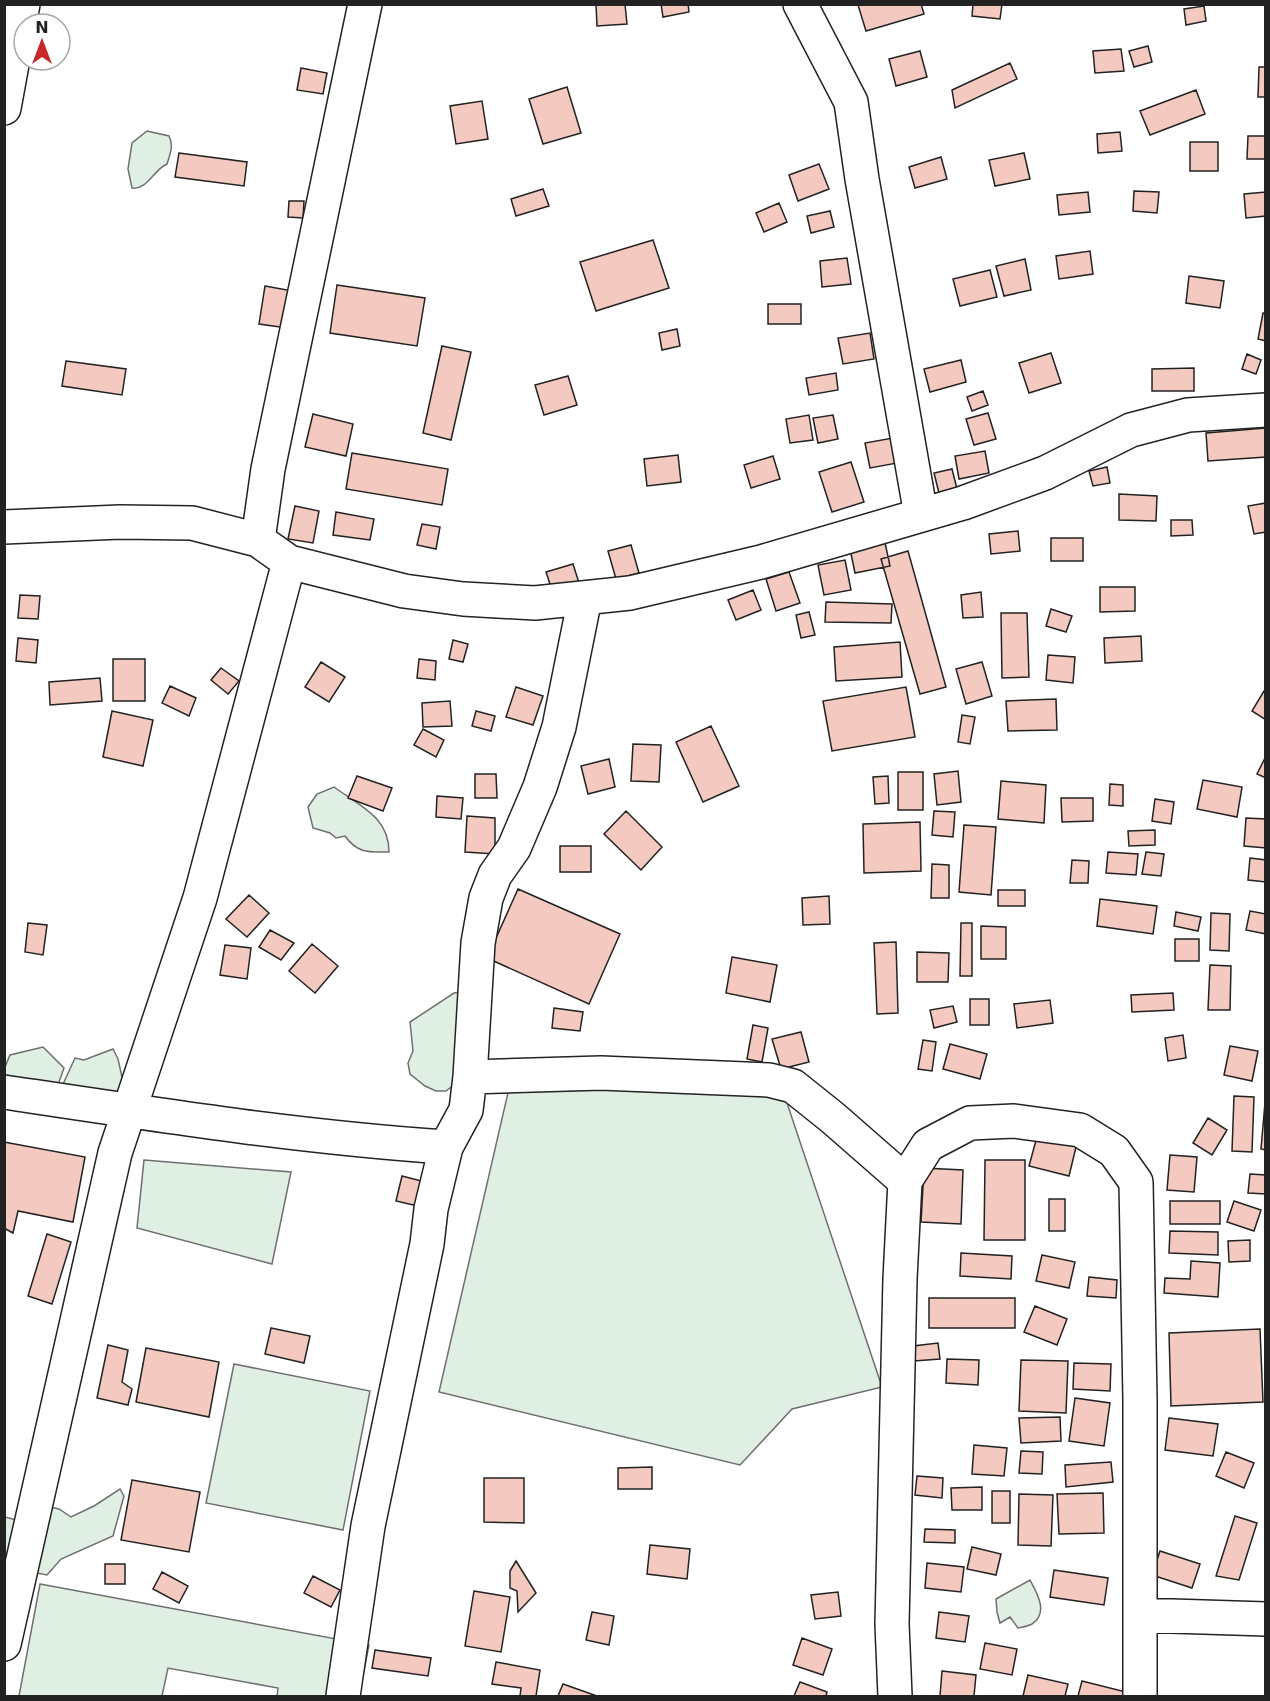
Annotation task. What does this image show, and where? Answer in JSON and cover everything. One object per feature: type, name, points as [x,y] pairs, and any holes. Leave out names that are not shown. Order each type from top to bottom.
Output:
[{"type":"street","points":[[4,108],[23,4]]},
{"type":"street","points":[[258,540],[268,469],[364,4]]},
{"type":"street","points":[[800,4],[851,102],[862,179],[921,515]]},
{"type":"street","points":[[4,527],[120,522],[192,523],[258,540],[289,562],[404,591],[463,599],[535,603],[630,593],[761,562],[955,506],[1045,473],[1131,430],[1188,415],[1266,410]]},
{"type":"street","points":[[4,1644],[115,1153],[200,898],[289,562]]},
{"type":"street","points":[[343,1696],[368,1526],[427,1244],[431,1209],[446,1147],[466,1110],[471,1077],[478,943],[486,898],[495,875],[514,848],[540,787],[560,727],[585,598]]},
{"type":"street","points":[[471,1077],[601,1073],[770,1080],[793,1086],[905,1181]]},
{"type":"street","points":[[4,1092],[128,1111],[354,1140],[446,1147]]},
{"type":"street","points":[[895,1696],[893,1600],[900,1279],[905,1181],[928,1145],[970,1123],[1014,1120],[1080,1130],[1114,1151],[1137,1182],[1140,1696]]},
{"type":"street","points":[[1140,1615],[1266,1619]]},
{"type":"green space","points":[[147,131],[169,136],[170,153],[167,164],[142,186],[132,188],[128,169],[132,143]]},
{"type":"green space","points":[[334,787],[371,813],[378,821],[388,840],[389,852],[364,851],[345,836],[336,838],[330,833],[313,828],[308,807],[317,794]]},
{"type":"green space","points":[[467,991],[455,1084],[446,1091],[436,1091],[425,1086],[410,1074],[408,1063],[413,1051],[410,1022],[454,993]]},
{"type":"green space","points":[[43,1047],[64,1068],[58,1085],[5,1104],[5,1067],[10,1055]]},
{"type":"green space","points":[[113,1049],[118,1059],[124,1086],[119,1097],[55,1112],[64,1082],[75,1058],[84,1060]]},
{"type":"green space","points":[[510,1084],[782,1088],[882,1387],[792,1409],[740,1465],[439,1392]]},
{"type":"green space","points":[[144,1160],[291,1172],[272,1264],[137,1228]]},
{"type":"green space","points":[[234,1364],[370,1391],[343,1530],[206,1503]]},
{"type":"green space","points":[[120,1489],[124,1496],[113,1536],[61,1559],[47,1575],[16,1569],[5,1608],[5,1517],[20,1521],[50,1507],[59,1509],[71,1517],[94,1506]]},
{"type":"green space","points":[[1030,1580],[1040,1603],[1041,1609],[1037,1619],[1031,1625],[1018,1628],[1010,1617],[1000,1623],[996,1599]]},
{"type":"green space","points":[[40,1584],[369,1645],[359,1696],[277,1696],[278,1688],[168,1668],[162,1696],[19,1696]]},
{"type":"building","points":[[596,4],[625,4],[627,24],[597,26]]},
{"type":"building","points":[[661,4],[688,4],[689,12],[663,17]]},
{"type":"building","points":[[921,4],[924,14],[866,31],[858,5]]},
{"type":"building","points":[[973,4],[1002,4],[1000,19],[972,16]]},
{"type":"building","points":[[1204,6],[1206,21],[1186,25],[1184,9]]},
{"type":"building","points":[[1148,46],[1152,62],[1134,67],[1129,51]]},
{"type":"building","points":[[1121,49],[1124,71],[1095,73],[1093,51]]},
{"type":"building","points":[[920,51],[927,77],[896,86],[889,59]]},
{"type":"building","points":[[1010,63],[1017,79],[955,108],[952,90]]},
{"type":"building","points":[[1259,67],[1266,67],[1266,97],[1258,97]]},
{"type":"building","points":[[301,68],[327,73],[323,94],[297,90]]},
{"type":"building","points":[[567,87],[581,133],[543,144],[529,99]]},
{"type":"building","points":[[1196,90],[1205,114],[1150,135],[1140,111]]},
{"type":"building","points":[[482,101],[488,139],[456,144],[450,106]]},
{"type":"building","points":[[1120,132],[1122,151],[1098,153],[1097,134]]},
{"type":"building","points":[[1248,136],[1266,136],[1266,159],[1247,159]]},
{"type":"building","points":[[1190,142],[1218,142],[1218,171],[1190,171]]},
{"type":"building","points":[[179,153],[247,162],[244,186],[175,177]]},
{"type":"building","points":[[1024,153],[1030,179],[995,186],[989,160]]},
{"type":"building","points":[[941,157],[947,179],[915,188],[909,167]]},
{"type":"building","points":[[819,164],[829,189],[798,201],[789,175]]},
{"type":"building","points":[[543,189],[549,206],[516,216],[511,199]]},
{"type":"building","points":[[1134,191],[1159,192],[1157,213],[1133,211]]},
{"type":"building","points":[[1088,192],[1090,212],[1059,215],[1057,195]]},
{"type":"building","points":[[1266,192],[1266,216],[1246,218],[1244,194]]},
{"type":"building","points":[[289,201],[304,201],[303,218],[288,217]]},
{"type":"building","points":[[779,203],[787,222],[764,232],[756,213]]},
{"type":"building","points":[[830,211],[834,227],[811,233],[807,216]]},
{"type":"building","points":[[653,240],[669,288],[596,311],[580,262]]},
{"type":"building","points":[[1090,251],[1093,274],[1059,279],[1056,256]]},
{"type":"building","points":[[847,258],[851,284],[822,287],[820,261]]},
{"type":"building","points":[[1025,259],[1031,290],[1004,296],[996,266]]},
{"type":"building","points":[[990,270],[997,297],[960,306],[953,279]]},
{"type":"building","points":[[1189,276],[1224,281],[1220,308],[1186,303]]},
{"type":"building","points":[[337,285],[425,298],[417,346],[330,333]]},
{"type":"building","points":[[265,286],[293,291],[287,328],[259,324]]},
{"type":"building","points":[[768,304],[801,304],[801,324],[768,324]]},
{"type":"building","points":[[1263,313],[1266,313],[1266,341],[1258,339]]},
{"type":"building","points":[[677,329],[680,346],[662,350],[659,333]]},
{"type":"building","points":[[870,333],[874,359],[843,364],[838,338]]},
{"type":"building","points":[[442,346],[471,352],[451,440],[423,433]]},
{"type":"building","points":[[1051,353],[1061,383],[1029,393],[1019,363]]},
{"type":"building","points":[[1247,354],[1261,360],[1256,374],[1242,369]]},
{"type":"building","points":[[961,360],[966,382],[930,392],[924,369]]},
{"type":"building","points":[[66,361],[126,369],[122,395],[62,386]]},
{"type":"building","points":[[1194,368],[1194,391],[1152,391],[1152,369]]},
{"type":"building","points":[[836,373],[838,390],[809,395],[806,378]]},
{"type":"building","points":[[568,376],[577,405],[544,415],[535,385]]},
{"type":"building","points":[[983,391],[988,405],[972,411],[967,397]]},
{"type":"building","points":[[988,413],[996,439],[974,445],[966,419]]},
{"type":"building","points":[[313,414],[353,424],[346,456],[305,447]]},
{"type":"building","points":[[809,415],[813,440],[790,443],[786,419]]},
{"type":"building","points":[[833,415],[838,439],[818,443],[813,418]]},
{"type":"building","points":[[1266,428],[1266,457],[1208,461],[1206,433]]},
{"type":"building","points":[[898,437],[903,462],[870,468],[865,443]]},
{"type":"building","points":[[985,451],[989,473],[959,479],[955,456]]},
{"type":"building","points":[[352,453],[448,469],[442,505],[346,489]]},
{"type":"building","points":[[678,455],[681,482],[647,486],[644,459]]},
{"type":"building","points":[[773,456],[780,479],[751,488],[744,465]]},
{"type":"building","points":[[851,462],[864,502],[832,512],[819,472]]},
{"type":"building","points":[[1107,467],[1110,483],[1093,486],[1089,471]]},
{"type":"building","points":[[952,469],[957,489],[939,493],[934,473]]},
{"type":"building","points":[[1119,494],[1157,496],[1156,521],[1119,520]]},
{"type":"building","points":[[1266,503],[1266,532],[1254,534],[1248,506]]},
{"type":"building","points":[[295,506],[319,511],[313,543],[288,539]]},
{"type":"building","points":[[336,512],[374,519],[370,540],[333,535]]},
{"type":"building","points":[[1171,520],[1192,520],[1193,535],[1171,536]]},
{"type":"building","points":[[422,524],[440,527],[436,549],[417,545]]},
{"type":"building","points":[[1018,531],[1020,551],[991,554],[989,534]]},
{"type":"building","points":[[884,538],[890,566],[855,573],[849,544]]},
{"type":"building","points":[[1051,538],[1083,538],[1083,561],[1051,561]]},
{"type":"building","points":[[631,545],[639,573],[616,579],[608,551]]},
{"type":"building","points":[[908,551],[946,687],[920,694],[881,559]]},
{"type":"building","points":[[845,560],[851,590],[824,595],[818,565]]},
{"type":"building","points":[[573,564],[580,586],[553,593],[546,572]]},
{"type":"building","points":[[789,572],[800,603],[776,611],[766,579]]},
{"type":"building","points":[[1100,587],[1135,587],[1135,611],[1100,612]]},
{"type":"building","points":[[753,590],[761,610],[736,620],[728,600]]},
{"type":"building","points":[[981,592],[983,617],[963,618],[961,595]]},
{"type":"building","points":[[20,595],[40,596],[38,619],[18,618]]},
{"type":"building","points":[[826,602],[892,604],[891,623],[825,622]]},
{"type":"building","points":[[1051,609],[1072,616],[1066,632],[1046,626]]},
{"type":"building","points":[[809,612],[815,635],[801,638],[796,615]]},
{"type":"building","points":[[1001,613],[1027,613],[1029,677],[1002,678]]},
{"type":"building","points":[[1141,636],[1142,661],[1105,663],[1104,638]]},
{"type":"building","points":[[18,638],[38,640],[36,663],[16,661]]},
{"type":"building","points":[[453,640],[468,644],[463,662],[449,659]]},
{"type":"building","points":[[900,642],[902,677],[836,681],[834,647]]},
{"type":"building","points":[[1048,655],[1075,657],[1073,683],[1046,680]]},
{"type":"building","points":[[113,659],[145,659],[145,701],[113,701]]},
{"type":"building","points":[[419,659],[436,661],[435,680],[417,678]]},
{"type":"building","points":[[321,662],[345,677],[329,702],[305,687]]},
{"type":"building","points":[[982,662],[992,696],[966,704],[956,669]]},
{"type":"building","points":[[221,668],[239,681],[228,694],[211,680]]},
{"type":"building","points":[[100,678],[102,701],[50,705],[49,682]]},
{"type":"building","points":[[170,686],[196,698],[189,716],[162,703]]},
{"type":"building","points":[[516,687],[543,696],[533,725],[506,717]]},
{"type":"building","points":[[906,687],[915,737],[832,751],[823,701]]},
{"type":"building","points":[[1264,691],[1266,692],[1266,720],[1252,711]]},
{"type":"building","points":[[1056,699],[1057,730],[1008,731],[1006,701]]},
{"type":"building","points":[[450,701],[452,726],[423,727],[422,703]]},
{"type":"building","points":[[112,711],[153,720],[143,766],[103,757]]},
{"type":"building","points":[[476,711],[495,716],[491,731],[472,726]]},
{"type":"building","points":[[962,715],[975,717],[970,744],[958,742]]},
{"type":"building","points":[[711,726],[739,786],[703,802],[676,742]]},
{"type":"building","points":[[423,729],[444,740],[436,757],[414,745]]},
{"type":"building","points":[[633,744],[661,745],[659,782],[631,781]]},
{"type":"building","points":[[1266,756],[1266,778],[1257,774]]},
{"type":"building","points":[[609,759],[615,787],[588,794],[581,766]]},
{"type":"building","points":[[958,771],[961,802],[937,805],[934,774]]},
{"type":"building","points":[[898,772],[923,772],[923,810],[898,810]]},
{"type":"building","points":[[475,774],[496,774],[497,798],[475,798]]},
{"type":"building","points":[[357,776],[392,788],[383,811],[348,798]]},
{"type":"building","points":[[888,776],[889,803],[875,804],[873,777]]},
{"type":"building","points":[[1203,780],[1242,787],[1237,817],[1197,809]]},
{"type":"building","points":[[1001,781],[1046,785],[1044,823],[998,819]]},
{"type":"building","points":[[1110,784],[1123,785],[1123,806],[1109,805]]},
{"type":"building","points":[[437,796],[463,798],[461,819],[436,817]]},
{"type":"building","points":[[1061,798],[1093,798],[1093,821],[1062,822]]},
{"type":"building","points":[[1155,799],[1174,802],[1171,824],[1152,821]]},
{"type":"building","points":[[626,811],[662,847],[641,870],[604,834]]},
{"type":"building","points":[[934,811],[955,812],[953,837],[932,835]]},
{"type":"building","points":[[467,816],[495,818],[495,854],[465,852]]},
{"type":"building","points":[[1246,818],[1266,819],[1266,848],[1244,846]]},
{"type":"building","points":[[920,822],[921,871],[864,873],[863,824]]},
{"type":"building","points":[[964,825],[996,827],[991,895],[959,892]]},
{"type":"building","points":[[1155,830],[1155,845],[1129,846],[1128,831]]},
{"type":"building","points":[[560,846],[591,846],[591,872],[560,872]]},
{"type":"building","points":[[1108,852],[1138,854],[1136,875],[1106,873]]},
{"type":"building","points":[[1146,852],[1164,854],[1161,876],[1142,874]]},
{"type":"building","points":[[1250,858],[1266,860],[1266,882],[1248,880]]},
{"type":"building","points":[[1072,860],[1089,861],[1088,883],[1070,883]]},
{"type":"building","points":[[932,864],[949,865],[949,898],[931,898]]},
{"type":"building","points":[[518,889],[620,934],[589,1004],[487,958]]},
{"type":"building","points":[[998,890],[1025,890],[1025,906],[998,906]]},
{"type":"building","points":[[249,895],[269,913],[247,937],[226,919]]},
{"type":"building","points":[[829,896],[830,924],[803,925],[802,898]]},
{"type":"building","points":[[1100,899],[1157,906],[1153,934],[1097,926]]},
{"type":"building","points":[[1250,911],[1266,914],[1266,934],[1246,930]]},
{"type":"building","points":[[1176,912],[1201,917],[1198,931],[1174,926]]},
{"type":"building","points":[[1211,913],[1230,914],[1229,951],[1210,950]]},
{"type":"building","points":[[28,923],[47,925],[43,955],[25,952]]},
{"type":"building","points":[[961,923],[972,923],[972,976],[960,976]]},
{"type":"building","points":[[981,926],[1006,927],[1006,959],[981,959]]},
{"type":"building","points":[[270,930],[294,943],[281,960],[259,947]]},
{"type":"building","points":[[1175,939],[1199,939],[1199,961],[1175,961]]},
{"type":"building","points":[[896,942],[898,1013],[877,1014],[874,943]]},
{"type":"building","points":[[312,944],[338,966],[315,993],[289,971]]},
{"type":"building","points":[[225,945],[251,948],[247,979],[220,975]]},
{"type":"building","points":[[917,952],[949,953],[948,982],[917,982]]},
{"type":"building","points":[[732,957],[777,965],[770,1002],[726,993]]},
{"type":"building","points":[[1210,965],[1231,966],[1230,1010],[1208,1010]]},
{"type":"building","points":[[1173,993],[1174,1010],[1132,1012],[1131,995]]},
{"type":"building","points":[[970,999],[989,999],[989,1025],[970,1025]]},
{"type":"building","points":[[1050,1000],[1053,1023],[1017,1028],[1014,1004]]},
{"type":"building","points":[[953,1006],[957,1022],[934,1028],[930,1010]]},
{"type":"building","points":[[554,1008],[583,1012],[580,1031],[552,1028]]},
{"type":"building","points":[[753,1025],[768,1028],[762,1062],[747,1059]]},
{"type":"building","points":[[801,1032],[809,1062],[781,1069],[772,1039]]},
{"type":"building","points":[[1183,1035],[1186,1058],[1168,1061],[1165,1038]]},
{"type":"building","points":[[923,1040],[936,1042],[932,1071],[918,1069]]},
{"type":"building","points":[[950,1044],[987,1054],[980,1079],[943,1069]]},
{"type":"building","points":[[1230,1046],[1258,1051],[1252,1081],[1224,1075]]},
{"type":"building","points":[[1234,1096],[1254,1097],[1252,1152],[1232,1151]]},
{"type":"building","points":[[1266,1103],[1266,1150],[1261,1149]]},
{"type":"building","points":[[1208,1118],[1227,1130],[1212,1155],[1193,1143]]},
{"type":"building","points":[[1038,1133],[1077,1143],[1069,1176],[1029,1166]]},
{"type":"building","points":[[4,1142],[85,1157],[73,1222],[18,1211],[13,1233],[4,1228]]},
{"type":"building","points":[[1170,1155],[1197,1157],[1194,1192],[1167,1190]]},
{"type":"building","points":[[985,1160],[1025,1160],[1025,1240],[984,1240]]},
{"type":"building","points":[[924,1168],[963,1170],[961,1224],[921,1222]]},
{"type":"building","points":[[1250,1174],[1266,1175],[1266,1194],[1248,1193]]},
{"type":"building","points":[[402,1176],[437,1185],[431,1209],[396,1201]]},
{"type":"building","points":[[1049,1199],[1065,1199],[1065,1231],[1049,1231]]},
{"type":"building","points":[[1170,1201],[1220,1201],[1220,1224],[1170,1224]]},
{"type":"building","points":[[1234,1201],[1261,1210],[1254,1231],[1227,1222]]},
{"type":"building","points":[[1170,1231],[1218,1232],[1218,1255],[1169,1253]]},
{"type":"building","points":[[47,1234],[71,1242],[52,1304],[28,1296]]},
{"type":"building","points":[[1250,1240],[1250,1261],[1229,1262],[1228,1241]]},
{"type":"building","points":[[961,1253],[1012,1256],[1011,1279],[960,1276]]},
{"type":"building","points":[[1042,1255],[1075,1262],[1069,1288],[1036,1281]]},
{"type":"building","points":[[1191,1261],[1220,1263],[1218,1297],[1164,1293],[1165,1278],[1190,1279]]},
{"type":"building","points":[[1089,1277],[1117,1280],[1116,1298],[1087,1296]]},
{"type":"building","points":[[929,1298],[1015,1298],[1015,1328],[929,1328]]},
{"type":"building","points":[[1035,1306],[1067,1319],[1057,1345],[1024,1332]]},
{"type":"building","points":[[271,1328],[310,1336],[304,1363],[265,1354]]},
{"type":"building","points":[[1260,1329],[1263,1402],[1171,1406],[1169,1333]]},
{"type":"building","points":[[938,1343],[940,1359],[914,1361],[913,1346]]},
{"type":"building","points":[[108,1345],[128,1350],[122,1382],[132,1389],[128,1405],[97,1398]]},
{"type":"building","points":[[146,1348],[219,1362],[209,1417],[136,1402]]},
{"type":"building","points":[[947,1359],[979,1360],[978,1385],[946,1383]]},
{"type":"building","points":[[1021,1360],[1068,1361],[1066,1413],[1019,1411]]},
{"type":"building","points":[[1074,1363],[1111,1364],[1110,1391],[1073,1389]]},
{"type":"building","points":[[1075,1398],[1110,1403],[1104,1446],[1069,1441]]},
{"type":"building","points":[[1060,1417],[1061,1441],[1021,1443],[1019,1418]]},
{"type":"building","points":[[1169,1418],[1218,1424],[1213,1456],[1165,1450]]},
{"type":"building","points":[[974,1445],[1007,1448],[1004,1476],[972,1474]]},
{"type":"building","points":[[1021,1451],[1043,1452],[1042,1474],[1019,1473]]},
{"type":"building","points":[[1226,1452],[1254,1463],[1244,1488],[1216,1476]]},
{"type":"building","points":[[1111,1462],[1113,1482],[1066,1487],[1065,1465]]},
{"type":"building","points":[[652,1467],[652,1489],[618,1489],[618,1468]]},
{"type":"building","points":[[917,1476],[943,1478],[942,1498],[915,1495]]},
{"type":"building","points":[[484,1478],[524,1478],[524,1523],[484,1522]]},
{"type":"building","points":[[132,1480],[200,1492],[189,1552],[121,1540]]},
{"type":"building","points":[[982,1487],[982,1510],[952,1510],[951,1488]]},
{"type":"building","points":[[992,1491],[1010,1491],[1010,1523],[992,1523]]},
{"type":"building","points":[[1103,1493],[1104,1533],[1059,1534],[1057,1494]]},
{"type":"building","points":[[1019,1494],[1053,1495],[1051,1546],[1018,1545]]},
{"type":"building","points":[[1235,1516],[1257,1523],[1239,1580],[1216,1576]]},
{"type":"building","points":[[925,1529],[955,1530],[955,1543],[924,1542]]},
{"type":"building","points":[[650,1545],[690,1549],[687,1579],[647,1574]]},
{"type":"building","points":[[972,1547],[1001,1554],[996,1575],[967,1569]]},
{"type":"building","points":[[1160,1551],[1200,1564],[1192,1588],[1152,1575]]},
{"type":"building","points":[[516,1561],[536,1593],[518,1612],[517,1591],[510,1588],[510,1571]]},
{"type":"building","points":[[927,1563],[964,1567],[961,1592],[925,1588]]},
{"type":"building","points":[[105,1564],[125,1564],[125,1584],[105,1584]]},
{"type":"building","points":[[1054,1570],[1108,1578],[1104,1605],[1050,1597]]},
{"type":"building","points":[[162,1572],[188,1586],[179,1603],[153,1589]]},
{"type":"building","points":[[313,1576],[340,1590],[331,1607],[304,1593]]},
{"type":"building","points":[[474,1591],[510,1597],[501,1652],[465,1646]]},
{"type":"building","points":[[838,1592],[841,1616],[815,1619],[811,1595]]},
{"type":"building","points":[[592,1612],[614,1616],[609,1645],[586,1640]]},
{"type":"building","points":[[939,1612],[969,1616],[965,1642],[936,1638]]},
{"type":"building","points":[[802,1638],[832,1649],[823,1675],[793,1665]]},
{"type":"building","points":[[985,1643],[1017,1649],[1012,1675],[980,1669]]},
{"type":"building","points":[[375,1650],[431,1658],[428,1676],[372,1668]]},
{"type":"building","points":[[496,1662],[540,1670],[536,1696],[520,1696],[521,1688],[492,1684]]},
{"type":"building","points":[[942,1671],[976,1675],[974,1696],[940,1696]]},
{"type":"building","points":[[1028,1675],[1068,1684],[1065,1696],[1023,1696]]},
{"type":"building","points":[[1082,1681],[1126,1692],[1125,1696],[1078,1696]]},
{"type":"building","points":[[800,1682],[827,1692],[826,1696],[794,1696]]},
{"type":"building","points":[[563,1684],[597,1696],[558,1696]]}]
